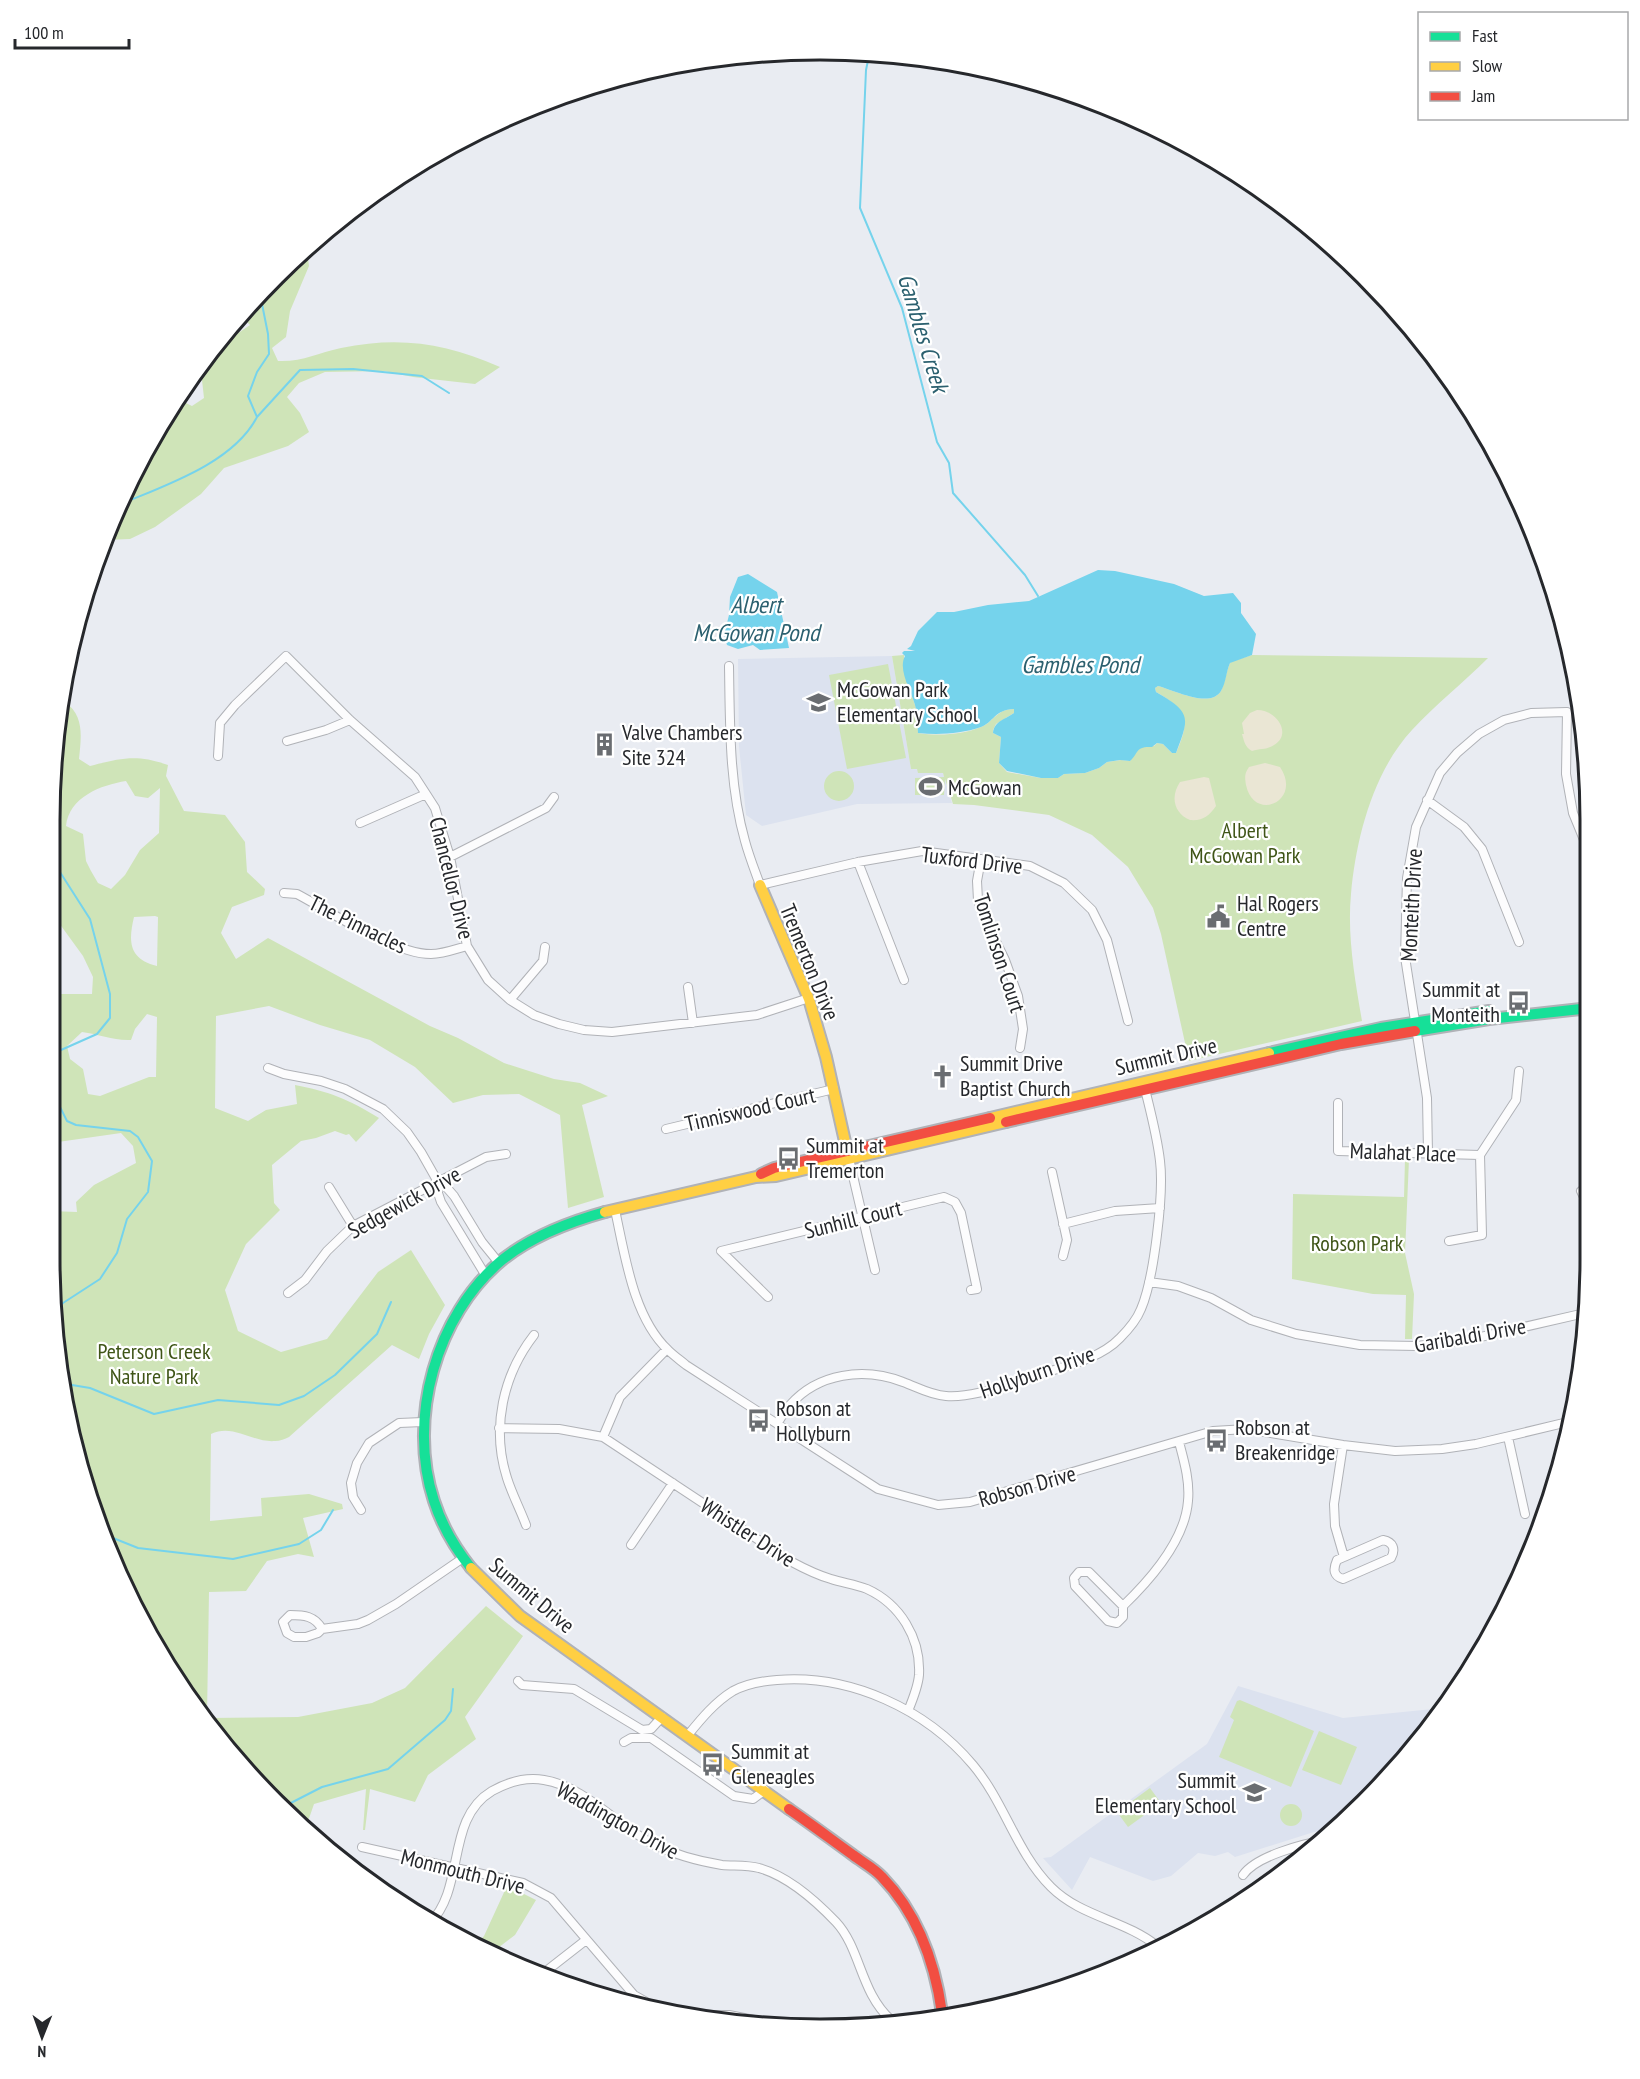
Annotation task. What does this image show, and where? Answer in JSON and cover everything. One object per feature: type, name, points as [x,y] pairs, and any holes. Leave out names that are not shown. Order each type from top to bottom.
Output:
[{"type":"main road","name":"Tremerton Drive","points":[[760,885],[768,908],[809,998],[834,1089],[848,1155]]},
{"type":"main road","name":"Summit Drive","points":[[941,2008],[938,1981],[928,1949],[913,1918],[881,1875],[520,1616],[483,1583],[463,1558],[448,1534],[431,1490],[423,1422],[429,1383],[444,1343],[465,1303],[486,1276],[519,1248],[556,1228],[583,1218],[756,1177],[776,1176],[848,1155],[1145,1085],[1492,1011],[1580,1002]]},
{"type":"main road","name":"Summit Drive","points":[[1416,1027],[1580,1009]]},
{"type":"street","name":"Chancellor Drive","points":[[218,756],[220,723],[235,705],[286,656],[350,720],[415,777],[435,808],[450,857],[467,946],[489,980],[510,1000],[534,1015],[585,1030],[612,1032],[758,1015],[809,998]]},
{"type":"street","name":"Tremerton Drive","points":[[729,666],[730,734],[737,803],[745,841],[760,885]]},
{"type":"street","name":"Monteith Drive","points":[[1428,1153],[1427,1098],[1406,957],[1407,878],[1416,826],[1427,800],[1440,773],[1457,753],[1479,734],[1504,720],[1531,713],[1567,712],[1566,774],[1573,813],[1580,830]]},
{"type":"street","points":[[287,741],[326,730],[350,720]]},
{"type":"street","points":[[360,823],[426,794]]},
{"type":"street","points":[[450,857],[546,808],[554,797]]},
{"type":"street","points":[[1427,800],[1464,827],[1482,849],[1519,942]]},
{"type":"street","name":"Tuxford Drive","points":[[760,885],[858,862],[922,851],[1030,866],[1064,883],[1092,910],[1107,940],[1128,1021]]},
{"type":"street","name":"Tomlinson Court","points":[[981,859],[977,881],[978,900],[1005,960],[1018,996],[1023,1029],[1020,1048]]},
{"type":"street","points":[[858,862],[904,980]]},
{"type":"street","name":"The Pinnacles","points":[[284,893],[297,894],[387,942],[409,951],[432,954],[467,946]]},
{"type":"street","points":[[510,1000],[543,961],[545,947]]},
{"type":"street","points":[[688,987],[693,1023]]},
{"type":"street","points":[[268,1068],[345,1089],[383,1109],[407,1132],[438,1182],[454,1196],[482,1242],[499,1263]]},
{"type":"street","points":[[1449,1241],[1482,1235],[1480,1155],[1516,1100],[1519,1071]]},
{"type":"street","name":"Hollyburn Drive","points":[[777,1424],[791,1404],[813,1386],[846,1374],[880,1375],[945,1396],[973,1394],[1077,1363],[1119,1340],[1141,1308],[1149,1282],[1160,1208],[1160,1163],[1145,1085]]},
{"type":"street","name":"Tinniswood Court","points":[[666,1129],[834,1089]]},
{"type":"street","name":"Malahat Place","points":[[1338,1103],[1338,1151],[1480,1155]]},
{"type":"street","name":"Sedgewick Drive","points":[[288,1293],[305,1280],[327,1251],[353,1226],[486,1157],[506,1154]]},
{"type":"street","name":"Tremerton Drive","points":[[848,1155],[875,1270]]},
{"type":"street","points":[[1052,1172],[1067,1240],[1063,1256]]},
{"type":"street","points":[[438,1182],[441,1202],[486,1276]]},
{"type":"street","points":[[329,1186],[353,1226]]},
{"type":"street","name":"Sunhill Court","points":[[768,1297],[721,1251],[944,1197],[955,1202],[961,1213],[976,1289],[971,1290]]},
{"type":"street","points":[[1063,1224],[1115,1211],[1160,1208]]},
{"type":"street","name":"Robson Drive","points":[[615,1210],[641,1310],[652,1330],[667,1349],[686,1365],[878,1489],[938,1505],[970,1502],[1214,1431],[1246,1429],[1395,1451],[1476,1444],[1561,1423]]},
{"type":"street","name":"Garibaldi Drive","points":[[1149,1282],[1178,1286],[1211,1298],[1251,1320],[1296,1334],[1360,1345],[1417,1346],[1463,1341],[1577,1315]]},
{"type":"street","points":[[526,1525],[507,1478],[501,1453],[499,1428],[508,1380],[522,1351],[534,1335]]},
{"type":"street","points":[[603,1437],[620,1397],[667,1349]]},
{"type":"street","points":[[361,1510],[353,1497],[351,1483],[357,1463],[369,1443],[399,1423],[423,1422]]},
{"type":"street","name":"Whistler Drive","points":[[499,1428],[559,1429],[603,1437],[792,1562],[812,1573],[866,1588],[892,1606],[903,1618],[912,1636],[918,1658],[919,1676],[908,1711]]},
{"type":"street","points":[[1508,1437],[1525,1514]]},
{"type":"street","points":[[1123,1606],[1089,1572],[1079,1572],[1074,1578],[1075,1586],[1108,1621],[1117,1623],[1123,1617],[1123,1606],[1135,1595],[1172,1547],[1184,1522],[1188,1503],[1188,1485],[1179,1442]]},
{"type":"street","points":[[1343,1445],[1335,1504],[1335,1526],[1344,1557]]},
{"type":"street","points":[[631,1545],[673,1483]]},
{"type":"street","points":[[1383,1540],[1394,1546],[1391,1558],[1343,1579],[1335,1573],[1334,1567],[1337,1560],[1344,1557],[1383,1540]]},
{"type":"street","points":[[322,1629],[318,1622],[304,1616],[290,1615],[283,1622],[287,1634],[294,1637],[312,1635],[322,1629],[358,1624],[377,1615],[463,1558]]},
{"type":"street","points":[[688,1735],[707,1711],[734,1690],[760,1682],[796,1678],[830,1683],[875,1695],[908,1711],[945,1737],[974,1766],[994,1794],[1027,1857],[1052,1888],[1080,1908],[1146,1937],[1153,1942]]},
{"type":"street","points":[[518,1681],[522,1685],[574,1689],[642,1730],[651,1729],[662,1717]]},
{"type":"street","points":[[624,1742],[631,1738],[651,1738],[734,1796],[753,1798],[765,1790]]},
{"type":"street","name":"Waddington Drive","points":[[436,1914],[447,1897],[468,1815],[478,1802],[492,1791],[522,1779],[545,1780],[574,1791],[652,1843],[681,1857],[723,1865],[758,1867],[790,1881],[837,1923],[855,1954],[864,1980],[877,2005],[887,2015]]},
{"type":"street","points":[[1243,1875],[1248,1867],[1259,1861],[1302,1846]]},
{"type":"street","name":"Monmouth Drive","points":[[362,1847],[523,1883],[551,1898],[569,1916],[586,1940],[635,1996]]},
{"type":"street","points":[[549,1969],[586,1940]]},
{"type":"shaded area","name":"McGowan Park Elementary School","points":[[892,656],[911,769],[942,770],[952,803],[857,804],[762,826],[746,815],[739,746],[738,659]]},
{"type":"shaded area","name":"Summit Elementary School","points":[[1238,1686],[1343,1718],[1432,1709],[1391,1760],[1320,1831],[1235,1857],[1228,1852],[1215,1856],[1198,1853],[1171,1876],[1153,1881],[1090,1857],[1072,1890],[1043,1858],[1051,1857],[1207,1744]]},
{"type":"green space","points":[[308,259],[309,266],[290,311],[286,337],[272,348],[278,361],[303,359],[363,344],[403,342],[441,347],[500,367],[475,384],[413,377],[384,371],[325,372],[299,383],[287,397],[300,413],[309,432],[288,446],[224,468],[201,494],[155,527],[130,539],[114,540],[138,484],[185,403],[192,406],[204,398],[202,378],[236,335],[250,325],[247,322],[249,319]]},
{"type":"green space","name":"Albert McGowan Park","points":[[904,655],[904,672],[917,711],[918,733],[942,735],[974,730],[985,725],[999,713],[1014,709],[1014,713],[996,724],[993,730],[993,733],[1001,737],[999,763],[1007,772],[1041,778],[1058,778],[1064,774],[1085,773],[1107,762],[1130,761],[1138,749],[1144,746],[1154,746],[1157,743],[1163,744],[1172,753],[1176,753],[1184,732],[1183,716],[1174,704],[1156,692],[1155,688],[1158,686],[1191,697],[1216,696],[1221,691],[1230,663],[1252,655],[1488,658],[1421,721],[1398,747],[1387,765],[1369,807],[1357,851],[1350,910],[1352,958],[1362,1021],[1189,1061],[1161,934],[1153,908],[1128,867],[1092,835],[1049,815],[953,804],[945,779],[944,795],[915,795],[915,778],[944,777],[943,773],[918,773],[917,769],[911,769],[892,656]]},
{"type":"green space","points":[[888,664],[906,758],[847,769],[829,675]]},
{"type":"green space","name":"Peterson Creek Nature Park","points":[[69,706],[79,721],[81,735],[79,759],[90,766],[129,758],[147,759],[168,765],[166,776],[184,811],[225,815],[245,842],[247,872],[265,889],[264,895],[232,907],[221,933],[236,959],[268,938],[430,1026],[504,1063],[554,1079],[580,1083],[608,1096],[582,1105],[604,1197],[568,1208],[560,1115],[519,1094],[483,1095],[453,1103],[415,1067],[370,1040],[269,1006],[216,1016],[215,1108],[248,1121],[266,1110],[297,1104],[295,1085],[338,1097],[379,1118],[356,1142],[349,1134],[335,1131],[301,1141],[272,1165],[274,1203],[280,1210],[246,1244],[225,1290],[238,1331],[281,1352],[327,1339],[378,1272],[411,1250],[445,1305],[429,1334],[419,1359],[392,1345],[289,1437],[279,1441],[267,1441],[227,1431],[211,1434],[210,1521],[262,1516],[261,1498],[309,1494],[342,1504],[343,1509],[303,1518],[314,1557],[298,1554],[267,1561],[246,1591],[209,1592],[207,1708],[162,1639],[138,1595],[118,1550],[100,1503],[75,1407],[62,1309],[60,1211],[77,1212],[76,1202],[94,1185],[136,1163],[133,1146],[121,1133],[60,1142],[60,994],[92,994],[93,977],[83,956],[60,924],[62,770]],"holes":[[[126,781],[135,796],[148,798],[160,788],[159,833],[140,850],[125,875],[111,889],[98,883],[86,861],[83,834],[66,826],[68,816],[80,800],[106,786]],[[134,917],[158,917],[157,966],[141,959],[131,942]],[[147,1014],[157,1017],[156,1077],[149,1077],[100,1096],[88,1094],[83,1069],[70,1059],[67,1046],[82,1032],[131,1040],[135,1029]]]},
{"type":"green space","points":[[839,771],[845,772],[853,780],[853,792],[845,800],[839,801],[833,800],[825,792],[824,786],[825,780],[833,772]]},
{"type":"green space","name":"Robson Park","points":[[1405,1159],[1409,1159],[1405,1253],[1414,1294],[1412,1339],[1405,1339],[1406,1295],[1373,1294],[1292,1279],[1293,1194],[1404,1197]]},
{"type":"green space","points":[[486,1606],[523,1636],[465,1717],[476,1739],[428,1775],[415,1802],[370,1789],[365,1830],[363,1830],[366,1789],[314,1804],[308,1820],[249,1760],[214,1718],[298,1717],[372,1703],[405,1688]]},
{"type":"green space","points":[[1240,1700],[1314,1731],[1291,1787],[1219,1757],[1234,1720],[1230,1717],[1237,1701]]},
{"type":"green space","points":[[1319,1731],[1357,1747],[1341,1785],[1302,1770]]},
{"type":"green space","points":[[1150,1788],[1161,1803],[1128,1827],[1117,1812]]},
{"type":"green space","points":[[1291,1804],[1299,1807],[1302,1815],[1299,1823],[1291,1826],[1283,1823],[1280,1815],[1283,1807]]},
{"type":"green space","points":[[506,1888],[536,1900],[515,1935],[499,1947],[481,1939]]},
{"type":"sand","points":[[1257,710],[1276,718],[1282,735],[1279,741],[1271,747],[1252,751],[1244,741],[1242,723],[1250,713]]},
{"type":"sand","points":[[1265,763],[1280,767],[1285,779],[1286,790],[1275,803],[1266,805],[1258,803],[1251,797],[1245,778],[1249,767]]},
{"type":"sand","points":[[1209,778],[1216,806],[1205,817],[1190,820],[1177,809],[1175,793],[1180,782]]},
{"type":"water","name":"Gambles Pond","points":[[1098,570],[1115,571],[1174,584],[1204,596],[1233,593],[1241,603],[1241,613],[1256,634],[1252,655],[1230,663],[1223,688],[1216,696],[1191,697],[1158,686],[1155,688],[1156,692],[1176,705],[1184,716],[1184,731],[1176,753],[1172,753],[1163,744],[1157,743],[1152,747],[1140,749],[1130,761],[1107,762],[1085,773],[1064,774],[1058,778],[1041,778],[1007,771],[999,763],[1001,737],[993,733],[994,729],[998,723],[1014,713],[1014,709],[998,714],[981,727],[966,731],[918,733],[917,712],[904,675],[905,656],[902,653],[915,651],[907,649],[911,646],[918,631],[937,612],[954,612],[988,605],[1029,601]]},
{"type":"water","name":"Albert McGowan Pond","points":[[748,574],[777,592],[789,648],[760,650],[753,645],[738,649],[727,645],[724,635],[729,615],[730,597],[738,577]]},
{"type":"waterway","name":"Gambles Creek","points":[[868,62],[860,208],[902,308],[937,442],[949,463],[953,493],[1025,575],[1038,596]]},
{"type":"waterway","points":[[257,417],[248,396],[257,372],[269,354],[262,305]]},
{"type":"waterway","points":[[131,500],[197,471],[232,447],[300,370],[353,369],[422,376],[449,393]]},
{"type":"waterway","points":[[60,872],[90,919],[110,994],[110,1018],[97,1034],[60,1050]]},
{"type":"waterway","points":[[60,1107],[67,1121],[76,1125],[130,1131],[138,1137],[152,1161],[148,1192],[127,1219],[117,1253],[100,1279],[62,1305]]},
{"type":"waterway","points":[[71,1385],[90,1388],[154,1414],[218,1400],[279,1405],[304,1396],[335,1375],[377,1334],[391,1302]]},
{"type":"waterway","points":[[113,1538],[138,1548],[233,1559],[299,1544],[321,1530],[333,1510]]},
{"type":"waterway","points":[[291,1803],[322,1787],[388,1769],[445,1720],[451,1711],[453,1689]]},
{"type":"traffic: fast","points":[[1415,1031],[1489,1019],[1580,1009]]},
{"type":"traffic: fast","points":[[1269,1053],[1381,1028],[1489,1011]]},
{"type":"traffic: fast","points":[[471,1568],[445,1528],[434,1501],[426,1469],[424,1436],[426,1403],[433,1370],[444,1339],[460,1309],[479,1283],[502,1260],[551,1231],[605,1212]]},
{"type":"traffic: slow","points":[[760,885],[809,999],[826,1057],[848,1155]]},
{"type":"traffic: slow","points":[[990,1118],[1269,1053]]},
{"type":"traffic: slow","points":[[605,1212],[756,1177],[776,1176],[1006,1122]]},
{"type":"traffic: slow","points":[[471,1568],[520,1616],[789,1809]]},
{"type":"traffic: jam","points":[[1006,1122],[1341,1044],[1415,1031]]},
{"type":"traffic: jam","points":[[761,1174],[774,1168],[990,1118]]},
{"type":"traffic: jam","points":[[789,1809],[875,1871],[895,1891],[923,1940],[935,1976],[941,2008]]},
{"type":"place","name":"McGowan Park Elementary School","points":[[819,702]]},
{"type":"place","name":"Valve Chambers Site 324","points":[[604,745]]},
{"type":"place","name":"McGowan","points":[[930,787]]},
{"type":"place","name":"Hal Rogers Centre","points":[[1219,916]]},
{"type":"place","name":"Summit at Monteith","points":[[1518,1002]]},
{"type":"place","name":"Summit Drive Baptist Church","points":[[942,1076]]},
{"type":"place","name":"Summit at Tremerton","points":[[788,1158]]},
{"type":"place","name":"Robson at Hollyburn","points":[[758,1421]]},
{"type":"place","name":"Robson at Breakenridge","points":[[1217,1440]]},
{"type":"place","name":"Summit at Gleneagles","points":[[713,1764]]},
{"type":"place","name":"Summit Elementary School","points":[[1254,1793]]}]
